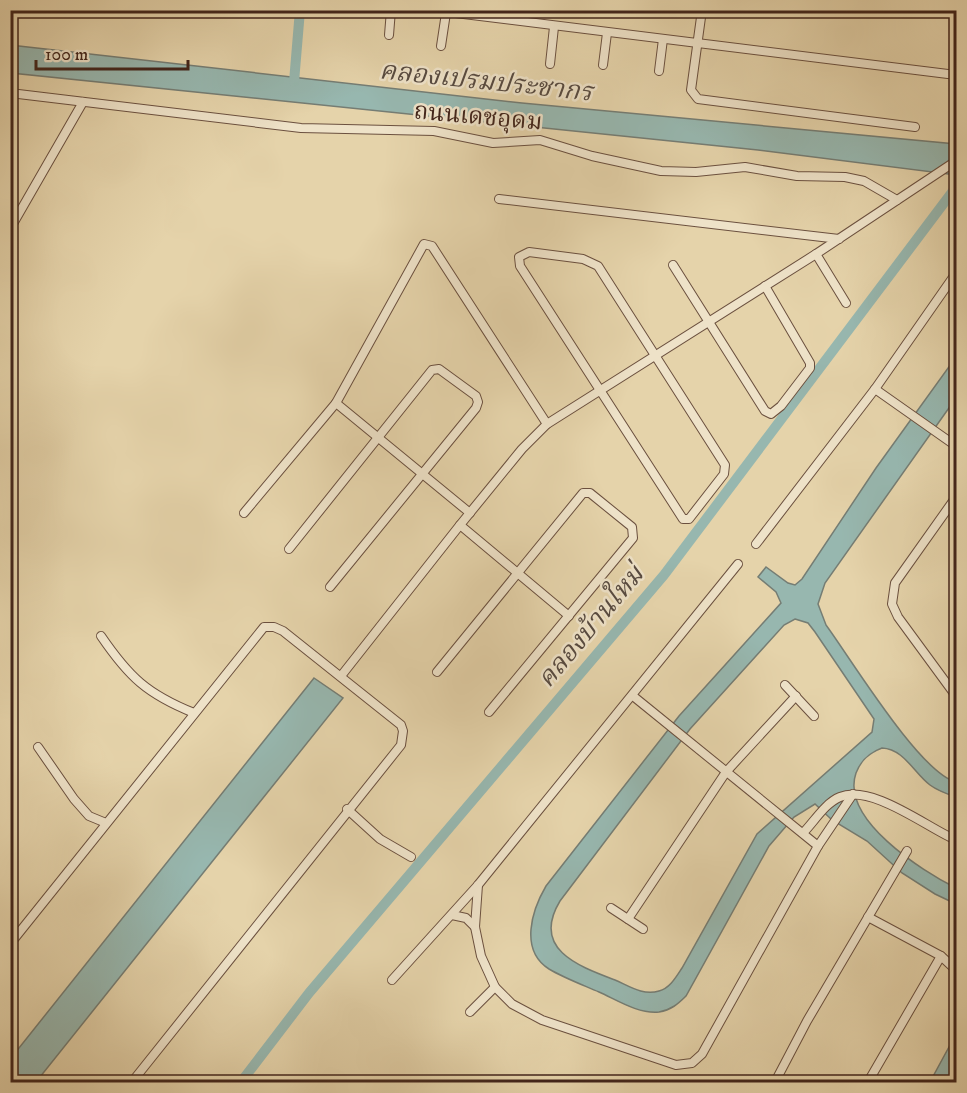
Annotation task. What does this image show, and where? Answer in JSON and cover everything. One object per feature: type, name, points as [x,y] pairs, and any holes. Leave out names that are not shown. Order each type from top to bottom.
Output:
[{"type":"street","points":[[389,35],[392,10]]},
{"type":"street","points":[[431,10],[957,75]]},
{"type":"street","points":[[702,10],[691,90],[698,99],[915,127]]},
{"type":"street","points":[[441,46],[446,13]]},
{"type":"street","points":[[550,64],[554,27]]},
{"type":"street","points":[[603,66],[607,33]]},
{"type":"street","points":[[659,70],[663,39]]},
{"type":"street","name":"ถนนเดชอุดม","points":[[11,94],[301,128],[442,131],[493,143],[540,140],[592,156],[670,172],[745,167],[797,176],[845,177],[864,181],[897,200]]},
{"type":"street","points":[[10,229],[82,102]]},
{"type":"street","points":[[341,676],[459,525],[522,449],[547,424],[816,254],[957,161]]},
{"type":"street","points":[[500,200],[838,239]]},
{"type":"street","points":[[244,513],[336,403],[420,250],[427,244],[432,246],[464,293],[547,424]]},
{"type":"street","points":[[529,252],[594,262],[725,465],[724,474],[689,519],[683,519],[601,390],[520,266],[519,257],[522,254],[529,252]]},
{"type":"street","points":[[816,254],[846,303]]},
{"type":"street","points":[[673,265],[765,411],[773,414],[810,368],[810,363],[765,286]]},
{"type":"street","points":[[756,544],[875,389],[957,273]]},
{"type":"street","points":[[289,549],[434,369],[439,369],[476,396],[476,408],[330,586]]},
{"type":"street","points":[[875,389],[957,446]]},
{"type":"street","points":[[336,403],[470,513]]},
{"type":"street","points":[[437,672],[517,572],[586,492],[632,527],[633,538],[489,712]]},
{"type":"street","points":[[956,702],[955,690],[898,617],[891,595],[895,583],[957,497]]},
{"type":"street","points":[[459,525],[569,616]]},
{"type":"street","points":[[392,980],[478,885],[738,564]]},
{"type":"street","points":[[10,944],[260,630],[268,626],[283,631],[401,725],[404,731],[401,745],[346,809],[132,1083]]},
{"type":"street","points":[[101,636],[123,668],[143,687],[171,704],[194,713]]},
{"type":"street","points":[[785,685],[814,716]]},
{"type":"street","points":[[633,696],[818,846]]},
{"type":"street","points":[[628,919],[726,772],[796,696]]},
{"type":"street","points":[[38,747],[74,799],[89,816],[106,823]]},
{"type":"street","points":[[478,885],[475,927],[481,956],[495,987],[512,1004],[542,1020],[682,1066],[692,1063],[710,1043],[818,846],[853,794]]},
{"type":"street","points":[[803,833],[839,797],[853,794],[868,795],[957,840]]},
{"type":"street","points":[[346,809],[380,839],[411,857]]},
{"type":"street","points":[[775,1083],[895,869],[908,851]]},
{"type":"street","points":[[611,908],[643,928]]},
{"type":"street","points":[[452,915],[466,918],[475,927]]},
{"type":"street","points":[[868,917],[941,956],[957,970]]},
{"type":"street","points":[[868,1083],[941,956]]},
{"type":"street","points":[[470,1012],[495,987]]},
{"type":"water","points":[[10,45],[522,103],[956,144],[956,175],[758,150],[11,73]]},
{"type":"water","points":[[956,357],[956,398],[825,583],[818,604],[826,625],[887,713],[924,758],[941,774],[956,782],[956,797],[933,787],[903,757],[890,749],[882,748],[869,755],[860,764],[856,773],[854,790],[860,808],[887,841],[924,869],[956,888],[956,904],[902,873],[867,841],[832,820],[815,804],[794,817],[769,846],[686,996],[674,1006],[659,1012],[636,1009],[549,969],[540,961],[531,941],[536,906],[546,886],[679,716],[781,603],[776,592],[758,577],[766,567],[788,583],[795,585],[802,579],[876,468]],"holes":[[[795,619],[808,623],[874,719],[872,732],[757,834],[682,968],[666,987],[659,991],[642,991],[574,962],[555,943],[551,932],[553,918],[560,901],[690,729],[784,625]]]},
{"type":"water","points":[[314,678],[343,698],[36,1082],[11,1082],[11,1058]]},
{"type":"water","points":[[956,1034],[956,1082],[930,1082]]},
{"type":"waterway","points":[[294,82],[300,10]]},
{"type":"waterway","name":"คลองบ้านใหม่","points":[[241,1082],[309,993],[664,575],[956,187]]},
{"type":"water label","name":"คลองเปรมประชากร","points":[[486,82]]}]
